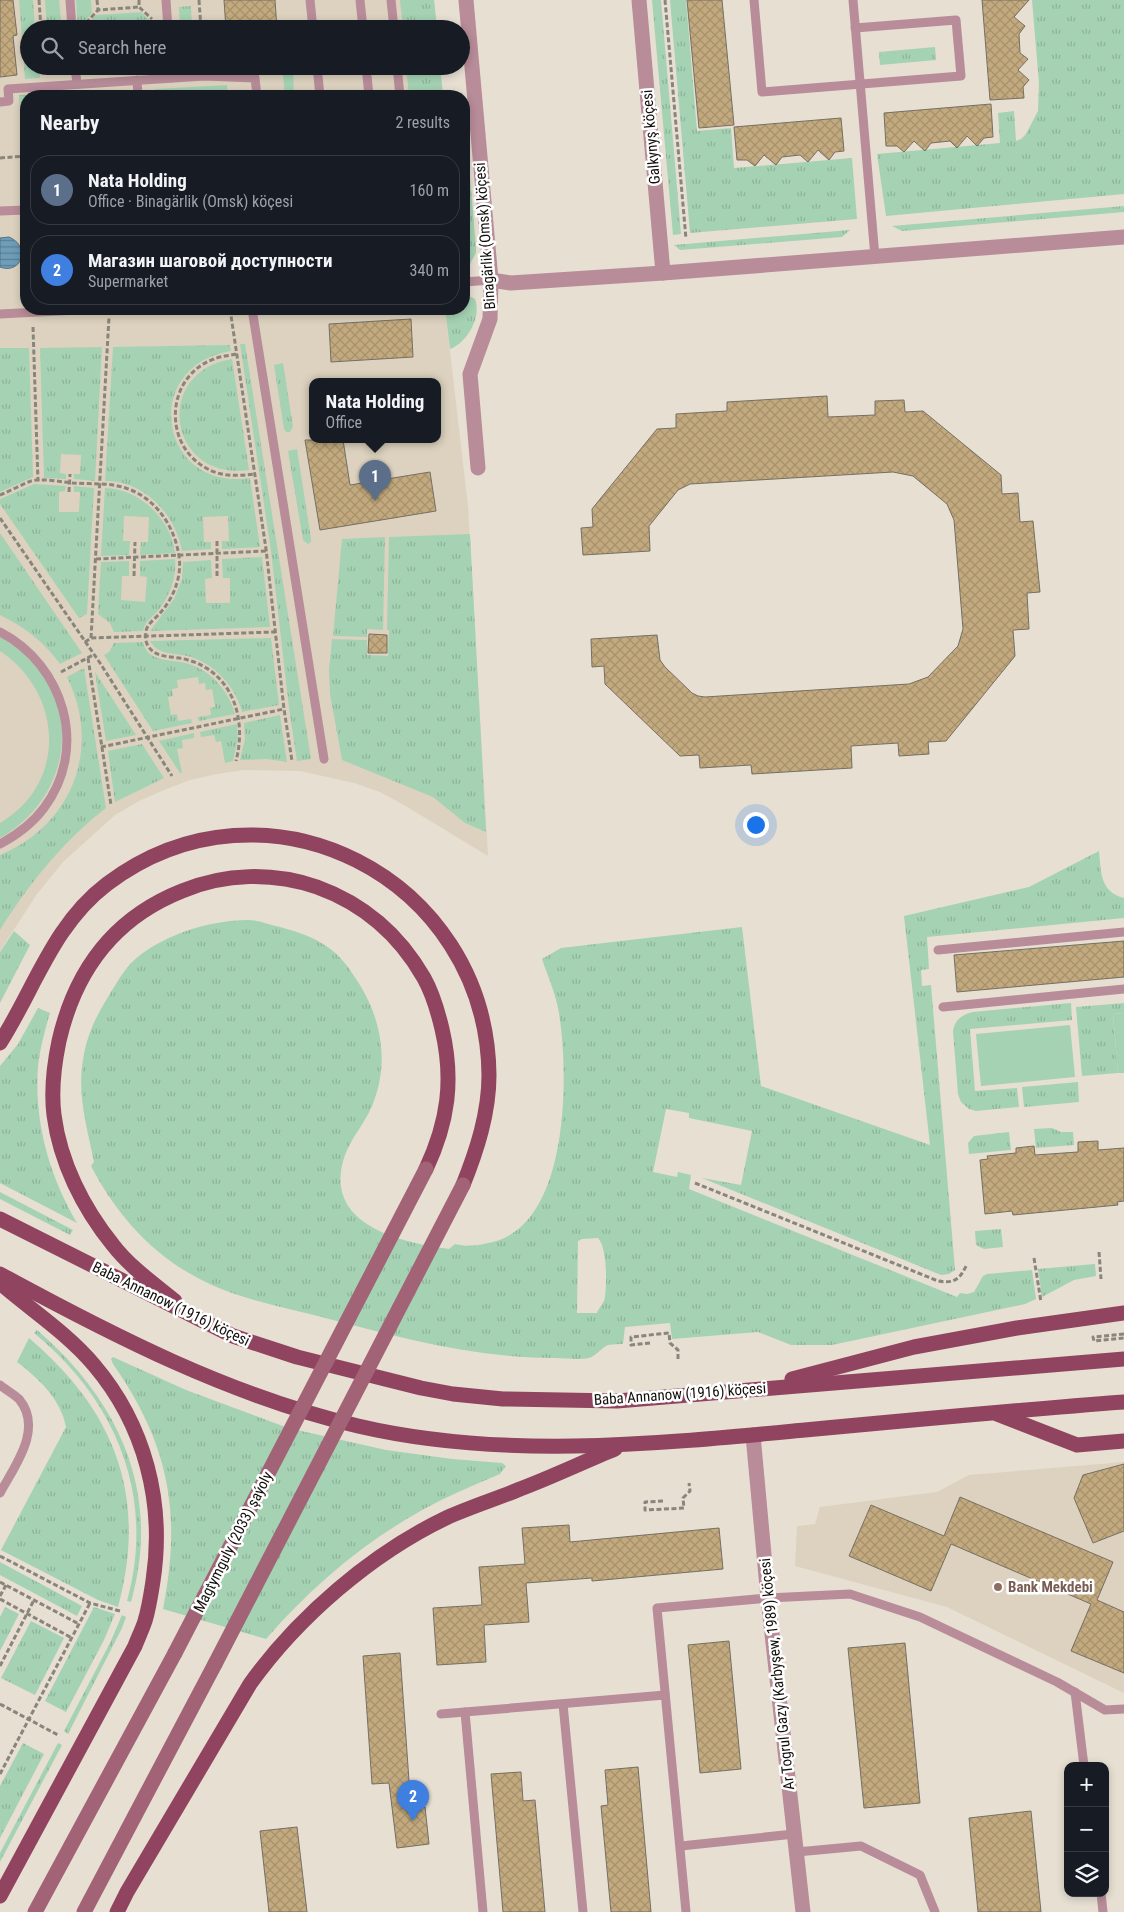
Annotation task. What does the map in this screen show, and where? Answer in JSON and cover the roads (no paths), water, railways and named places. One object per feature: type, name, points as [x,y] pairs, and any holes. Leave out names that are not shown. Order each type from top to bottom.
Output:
[{"type":"main road","points":[[0,1043],[22,1006],[50,949],[66,927],[90,900],[123,874],[157,855],[180,847],[218,839],[261,836],[279,837],[318,844],[356,859],[408,894],[438,926],[452,946],[477,999],[484,1027],[489,1076],[482,1130],[474,1159],[462,1185],[215,1664],[84,1912]]},
{"type":"main road","name":"Magtymguly (2033) şaýoly","points":[[35,1912],[175,1653],[426,1169],[437,1146],[445,1120],[449,1077],[448,1055],[438,1012],[429,988],[404,948],[387,929],[369,914],[330,892],[309,884],[273,877],[235,877],[192,886],[156,901],[110,938],[97,953],[72,999],[64,1022],[54,1073],[54,1116],[68,1168],[96,1221],[113,1246],[133,1267],[197,1320]]},
{"type":"main road","name":"Baba Annanow (1916) köçesi","points":[[0,1219],[197,1320],[233,1336],[275,1351],[396,1383],[453,1394],[503,1398],[617,1401],[1124,1359]]},
{"type":"main road","points":[[0,1274],[77,1315],[169,1360],[237,1388],[296,1409],[359,1426],[450,1441],[502,1445],[620,1446],[1124,1402]]},
{"type":"main road","points":[[0,1283],[60,1331],[93,1364],[115,1392],[130,1418],[148,1464],[155,1513],[156,1539],[155,1565],[147,1614],[135,1646],[0,1896]]},
{"type":"main road","points":[[752,1389],[914,1347],[1017,1328],[1124,1313]]},
{"type":"main road","points":[[994,1412],[1077,1445],[1124,1441]]},
{"type":"main road","points":[[117,1912],[250,1684],[271,1655],[319,1606],[350,1579],[398,1545],[446,1518],[523,1488],[620,1446]]},
{"type":"street","name":"Binagärlik (Omsk) köçesi","points":[[466,0],[468,20]]},
{"type":"street","name":"Galkynyş köçesi","points":[[639,0],[662,273]]},
{"type":"street","name":"Binagärlik (Omsk) köçesi","points":[[470,45],[491,280],[490,319],[470,374],[478,468]]},
{"type":"street","points":[[491,280],[511,283],[662,273],[1124,237]]},
{"type":"street","name":"Ar Togrul Gazy (Karbyşew, 1989) köçesi","points":[[753,1435],[768,1598],[803,1912]]},
{"type":"lane","points":[[70,0],[71,20]]},
{"type":"lane","points":[[166,0],[167,20]]},
{"type":"lane","points":[[310,0],[312,20]]},
{"type":"lane","points":[[360,0],[362,20]]},
{"type":"lane","points":[[391,0],[393,20]]},
{"type":"lane","points":[[754,0],[762,92],[961,76],[956,20],[856,28]]},
{"type":"lane","points":[[853,0],[875,257]]},
{"type":"lane","points":[[76,75],[77,84]]},
{"type":"lane","points":[[318,75],[319,90]]},
{"type":"lane","points":[[367,75],[368,90]]},
{"type":"lane","points":[[398,75],[399,90]]},
{"type":"lane","points":[[0,102],[9,101],[8,89],[211,76],[255,78],[256,90]]},
{"type":"lane","points":[[137,80],[138,90]]},
{"type":"lane","points":[[0,207],[0,211],[20,210]]},
{"type":"lane","points":[[470,282],[491,280]]},
{"type":"lane","points":[[0,314],[20,313]]},
{"type":"lane","points":[[253,315],[324,759]]},
{"type":"lane","points":[[0,632],[19,643],[34,656],[50,678],[57,690],[64,710],[67,730],[63,770],[55,790],[45,807],[31,823],[0,844]]},
{"type":"lane","points":[[938,950],[1124,932]]},
{"type":"lane","points":[[943,1007],[1124,989]]},
{"type":"lane","points":[[0,1385],[18,1398],[24,1406],[29,1435],[0,1493]]},
{"type":"lane","points":[[686,1912],[657,1608],[768,1598],[850,1594],[920,1617],[1057,1682],[1105,1710],[1124,1709]]},
{"type":"lane","points":[[1074,1692],[1083,1762]]},
{"type":"lane","points":[[441,1714],[665,1695]]},
{"type":"lane","points":[[563,1704],[583,1912]]},
{"type":"lane","points":[[465,1712],[483,1912]]},
{"type":"lane","points":[[681,1846],[794,1834]]},
{"type":"lane","points":[[796,1852],[861,1846],[920,1875],[935,1912]]},
{"type":"lane","points":[[1101,1897],[1103,1912]]},
{"type":"water","points":[[9,237],[16,241],[20,247],[20,261],[14,267],[0,267],[0,238]]},
{"type":"place","name":"Nata Holding","points":[[375,501]]},
{"type":"place","name":"Bank Mekdebi","points":[[998,1587]]},
{"type":"place","name":"Магазин шаговой доступности","points":[[413,1821]]}]
